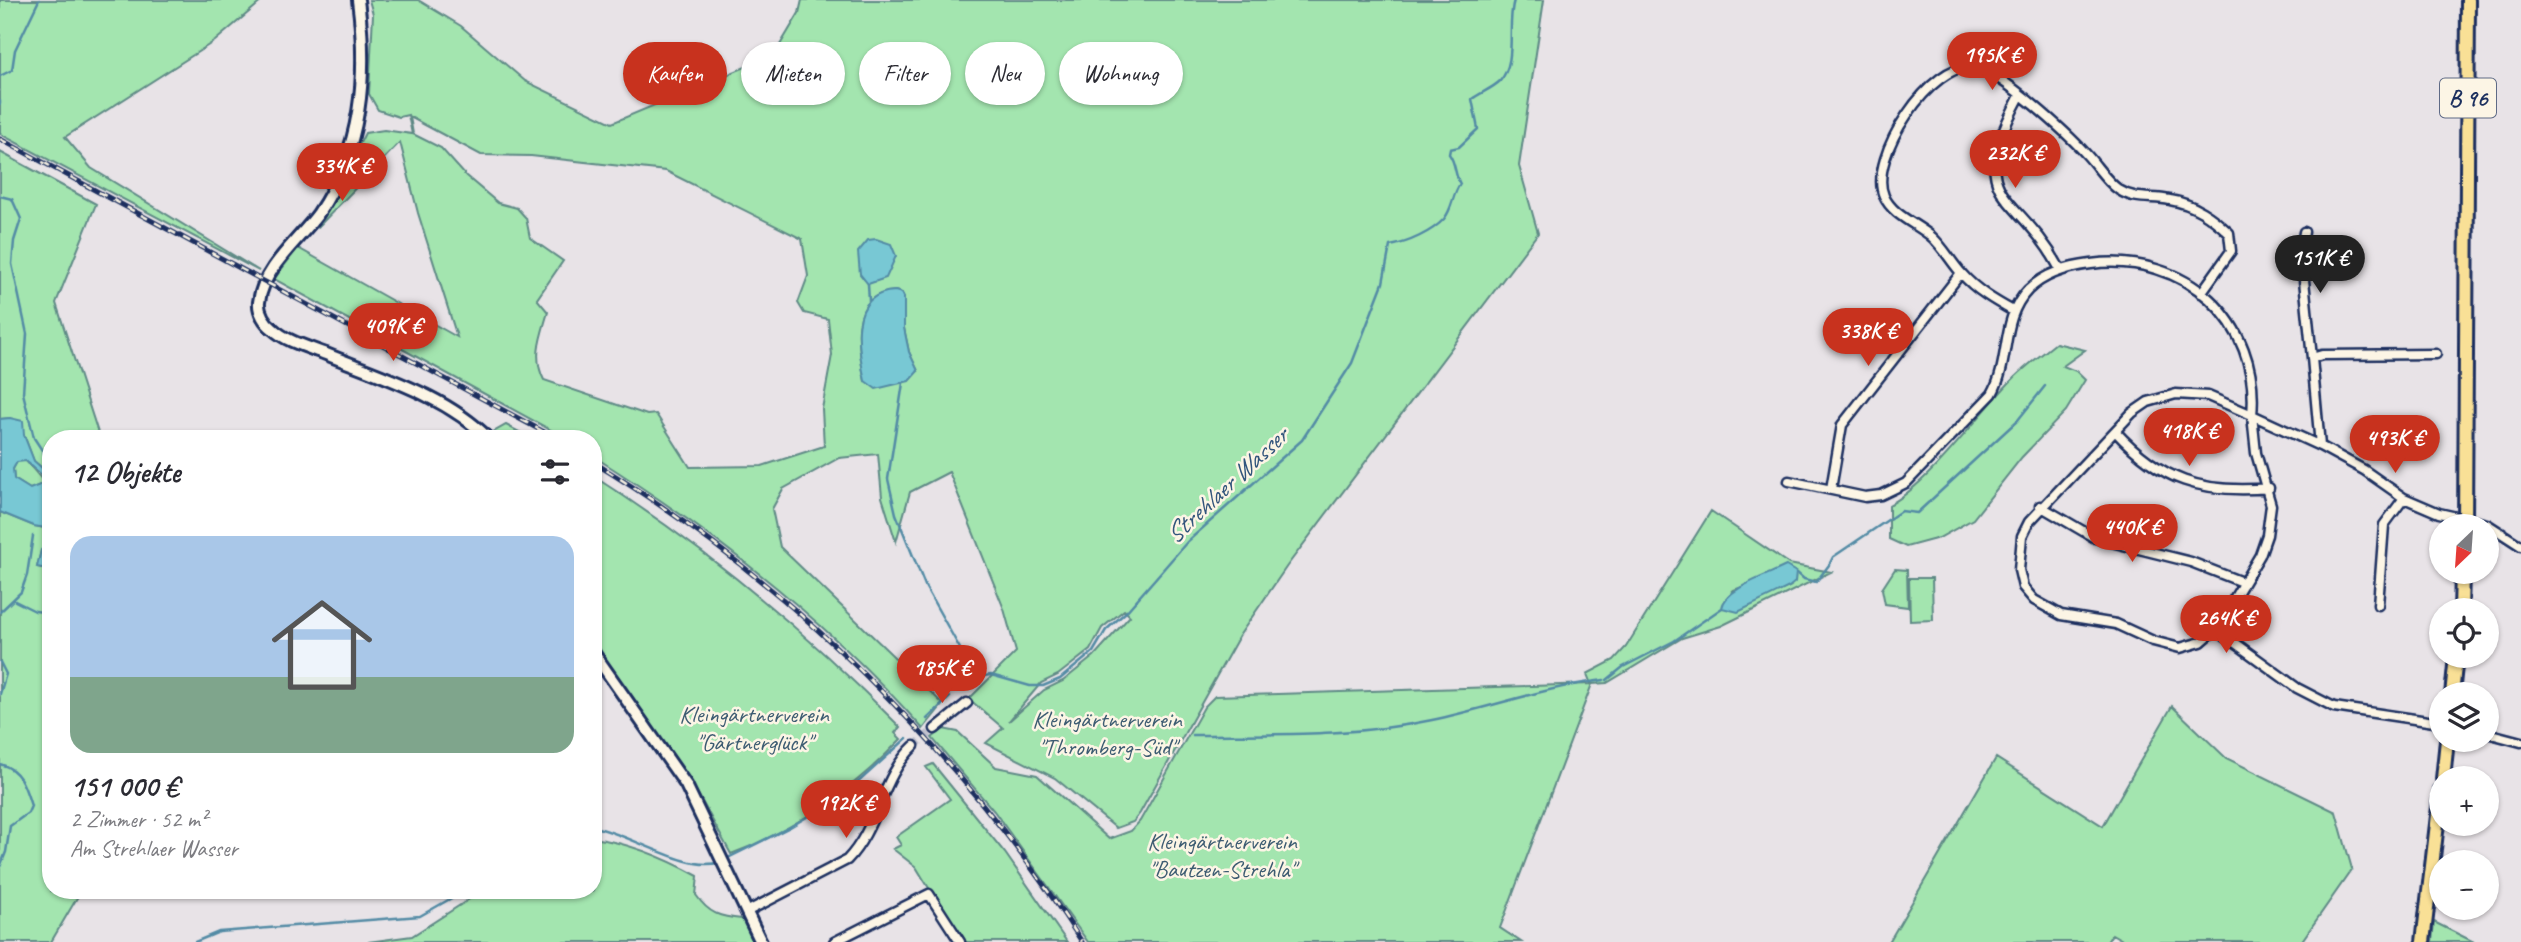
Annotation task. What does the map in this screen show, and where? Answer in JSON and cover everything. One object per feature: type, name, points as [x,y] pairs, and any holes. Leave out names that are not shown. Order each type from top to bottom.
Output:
[{"type":"main road","name":"B 96","points":[[2465,514],[2468,0]]},
{"type":"main road","points":[[2423,942],[2436,836]]},
{"type":"street","points":[[358,0],[364,62],[362,95],[348,154],[317,214],[277,265],[259,303],[261,313],[274,330],[408,386],[458,413],[478,430]]},
{"type":"street","points":[[2013,310],[1991,299],[1961,274],[1949,254],[1930,235],[1893,209],[1884,197],[1882,169],[1912,108],[1927,89],[1943,76],[1962,68],[1975,67],[1989,73],[2020,96],[2062,130],[2111,185],[2123,193],[2142,199],[2184,203],[2207,215],[2229,233],[2231,251],[2202,293]]},
{"type":"street","points":[[2020,96],[1996,148],[1994,177],[2005,201],[2035,229],[2060,270]]},
{"type":"street","points":[[2304,232],[2301,251],[2320,446]]},
{"type":"street","points":[[1789,481],[1866,497],[1881,495],[1914,475],[1992,394],[1999,383],[2013,310],[2028,290],[2060,270],[2095,263],[2145,266],[2164,272],[2202,293],[2229,319],[2248,357],[2254,394],[2252,415],[2256,453],[2269,488],[2272,505],[2267,535],[2260,555],[2216,629],[2201,642],[2180,648],[2153,641],[2116,624],[2060,615],[2034,600],[2023,587],[2019,552],[2029,522],[2040,506],[2132,413],[2148,402],[2176,394],[2208,396],[2252,415],[2320,446],[2364,470],[2404,498],[2443,514]]},
{"type":"street","points":[[1830,489],[1842,425],[1961,274]]},
{"type":"street","points":[[2312,358],[2322,355],[2436,354]]},
{"type":"street","points":[[2115,431],[2150,464],[2181,480],[2211,489],[2269,488]]},
{"type":"street","points":[[2378,605],[2384,525],[2404,498]]},
{"type":"street","points":[[2040,506],[2095,538],[2191,562],[2242,582]]},
{"type":"street","points":[[2499,532],[2521,546]]},
{"type":"street","points":[[2216,629],[2297,688],[2334,707],[2429,721]]},
{"type":"street","points":[[602,665],[686,785],[725,861],[761,942]]},
{"type":"street","points":[[935,729],[967,703]]},
{"type":"street","points":[[2499,736],[2521,742]]},
{"type":"street","points":[[748,911],[847,860],[860,846],[903,759],[914,746]]},
{"type":"street","points":[[834,942],[930,895],[960,942]]},
{"type":"green space","points":[[0,0],[263,0],[215,41],[65,137],[91,168],[259,271],[0,134]]},
{"type":"green space","name":"Kleingärtnerverein \"Thromberg-Süd\"","points":[[369,0],[418,0],[461,26],[525,81],[612,123],[655,105],[727,105],[727,75],[741,69],[741,105],[845,105],[845,42],[782,42],[799,13],[802,0],[1544,0],[1519,166],[1538,233],[1287,566],[1239,636],[1140,813],[1133,822],[1116,828],[1055,778],[986,743],[1003,728],[969,699],[1016,652],[1004,609],[949,472],[910,492],[896,542],[882,497],[878,454],[839,458],[783,489],[772,509],[780,547],[943,704],[923,729],[848,651],[768,580],[726,547],[602,462],[602,430],[551,430],[274,279],[298,248],[457,337],[418,213],[400,142],[317,228],[365,133],[384,130],[412,134],[408,115],[399,117],[378,110],[369,94],[373,14]],"holes":[[[410,117],[481,155],[531,156],[666,171],[802,239],[808,276],[798,303],[804,313],[828,319],[832,355],[822,409],[824,446],[762,466],[690,467],[656,414],[647,415],[544,380],[538,355],[548,312],[537,299],[563,261],[530,238],[526,218],[517,208],[498,203],[466,176],[441,148],[413,134]],[[895,291],[902,293],[904,328],[909,352],[918,371],[865,381],[859,339],[863,312],[869,302],[880,294]],[[1124,610],[1130,616],[1094,656],[1063,681],[1044,690],[1009,721],[1041,683],[1058,675],[1090,650],[1102,628]]]},
{"type":"green space","points":[[0,152],[96,204],[56,303],[97,430],[42,430],[42,468],[34,461],[24,435],[10,418],[0,419]]},
{"type":"green space","points":[[2056,343],[2085,350],[2063,366],[2076,371],[2085,380],[2066,411],[2022,457],[1973,519],[1939,538],[1906,547],[1889,539],[1889,505],[1921,481],[2016,376]]},
{"type":"green space","points":[[506,425],[515,430],[497,430]]},
{"type":"green space","points":[[17,461],[26,461],[42,480],[42,484],[30,489],[14,479],[13,469]]},
{"type":"green space","name":"Kleingärtnerverein \"Gärtnerglück\"","points":[[602,482],[675,532],[754,593],[828,657],[900,727],[895,733],[901,739],[864,775],[843,791],[778,833],[731,854],[693,785],[602,659]]},
{"type":"green space","name":"Kleingärtnerverein \"Bautzen-Strehla\"","points":[[1711,511],[1789,564],[1831,572],[1721,626],[1682,638],[1607,683],[1592,684],[1500,928],[1521,942],[1088,942],[994,811],[932,738],[943,729],[958,732],[996,767],[1037,775],[1109,839],[1131,831],[1140,821],[1204,707],[1215,696],[1591,684],[1587,674],[1614,660],[1626,647]],"holes":[[[1756,582],[1789,587],[1770,595],[1731,591]]]},
{"type":"green space","points":[[0,512],[42,527],[42,551],[37,567],[42,568],[42,899],[76,899],[51,942],[0,942]]},
{"type":"green space","points":[[1895,569],[1907,570],[1908,607],[1885,604],[1882,589]]},
{"type":"green space","points":[[1909,578],[1932,578],[1933,620],[1910,621]]},
{"type":"green space","points":[[2172,706],[2226,758],[2336,812],[2352,869],[2301,942],[2126,942],[2112,934],[2107,942],[1889,942],[1996,758],[2103,826]]},
{"type":"green space","points":[[933,764],[1005,853],[1067,942],[962,942],[916,867],[893,849],[901,845],[896,837],[950,799],[926,767]]},
{"type":"green space","points":[[602,840],[647,852],[698,876],[696,895],[701,901],[716,913],[742,919],[753,942],[368,942],[412,936],[470,899],[602,899]]},
{"type":"green space","points":[[2434,922],[2474,942],[2432,942]]},
{"type":"water","points":[[876,239],[891,244],[896,256],[886,278],[868,284],[860,274],[858,252],[868,240]]},
{"type":"water","points":[[895,291],[902,293],[904,297],[904,328],[909,352],[918,371],[909,381],[876,389],[865,381],[859,325],[869,301],[880,294]]},
{"type":"water","points":[[10,418],[23,421],[24,435],[34,461],[42,468],[42,475],[26,461],[17,462],[13,469],[14,479],[30,489],[42,484],[42,527],[0,512],[0,419]]},
{"type":"water","points":[[41,550],[42,568],[37,567]]},
{"type":"water","points":[[1786,566],[1796,572],[1795,582],[1789,587],[1738,612],[1722,608],[1730,595],[1738,589]]},
{"type":"waterway","points":[[0,76],[12,70],[15,50],[39,0]]},
{"type":"waterway","name":"Strehlaer Wasser","points":[[967,684],[976,677],[991,675],[1030,686],[1043,686],[1060,679],[1093,652],[1106,630],[1126,612],[1187,542],[1302,440],[1352,363],[1383,283],[1390,246],[1412,240],[1426,232],[1439,224],[1449,210],[1460,184],[1449,154],[1450,149],[1459,147],[1478,129],[1472,99],[1497,84],[1505,73],[1509,63],[1514,0]]},
{"type":"waterway","points":[[0,196],[12,199],[21,219],[14,241],[12,264],[27,334],[23,393],[34,438],[42,450]]},
{"type":"waterway","points":[[868,284],[869,301]]},
{"type":"waterway","points":[[903,383],[888,479],[896,514],[926,588],[976,677]]},
{"type":"waterway","points":[[1830,563],[1833,557],[1901,511],[1917,513],[2018,420],[2045,386]]},
{"type":"waterway","points":[[0,612],[21,592],[27,575],[33,536]]},
{"type":"waterway","points":[[1796,572],[1804,579],[1816,582],[1829,565]]},
{"type":"waterway","points":[[15,601],[42,612]]},
{"type":"waterway","points":[[1607,680],[1623,667],[1674,641],[1722,608]]},
{"type":"waterway","points":[[0,662],[6,674],[0,694]]},
{"type":"waterway","points":[[1192,735],[1312,734],[1402,725],[1604,680]]},
{"type":"waterway","points":[[927,719],[950,697]]},
{"type":"waterway","name":"Strehlaer Wasser","points":[[726,859],[790,827],[844,795],[907,738]]},
{"type":"waterway","points":[[0,764],[17,775],[31,806],[28,813],[10,826],[6,852],[0,867]]},
{"type":"waterway","name":"Strehlaer Wasser","points":[[602,829],[675,858],[707,864],[719,862]]},
{"type":"waterway","name":"Strehlaer Wasser","points":[[195,942],[219,932],[420,916],[450,899]]},
{"type":"tunnel","points":[[914,746],[935,729]]},
{"type":"railway","points":[[0,139],[540,430]]},
{"type":"railway","points":[[602,468],[735,560],[801,615],[864,674],[981,802],[1082,942]]}]
